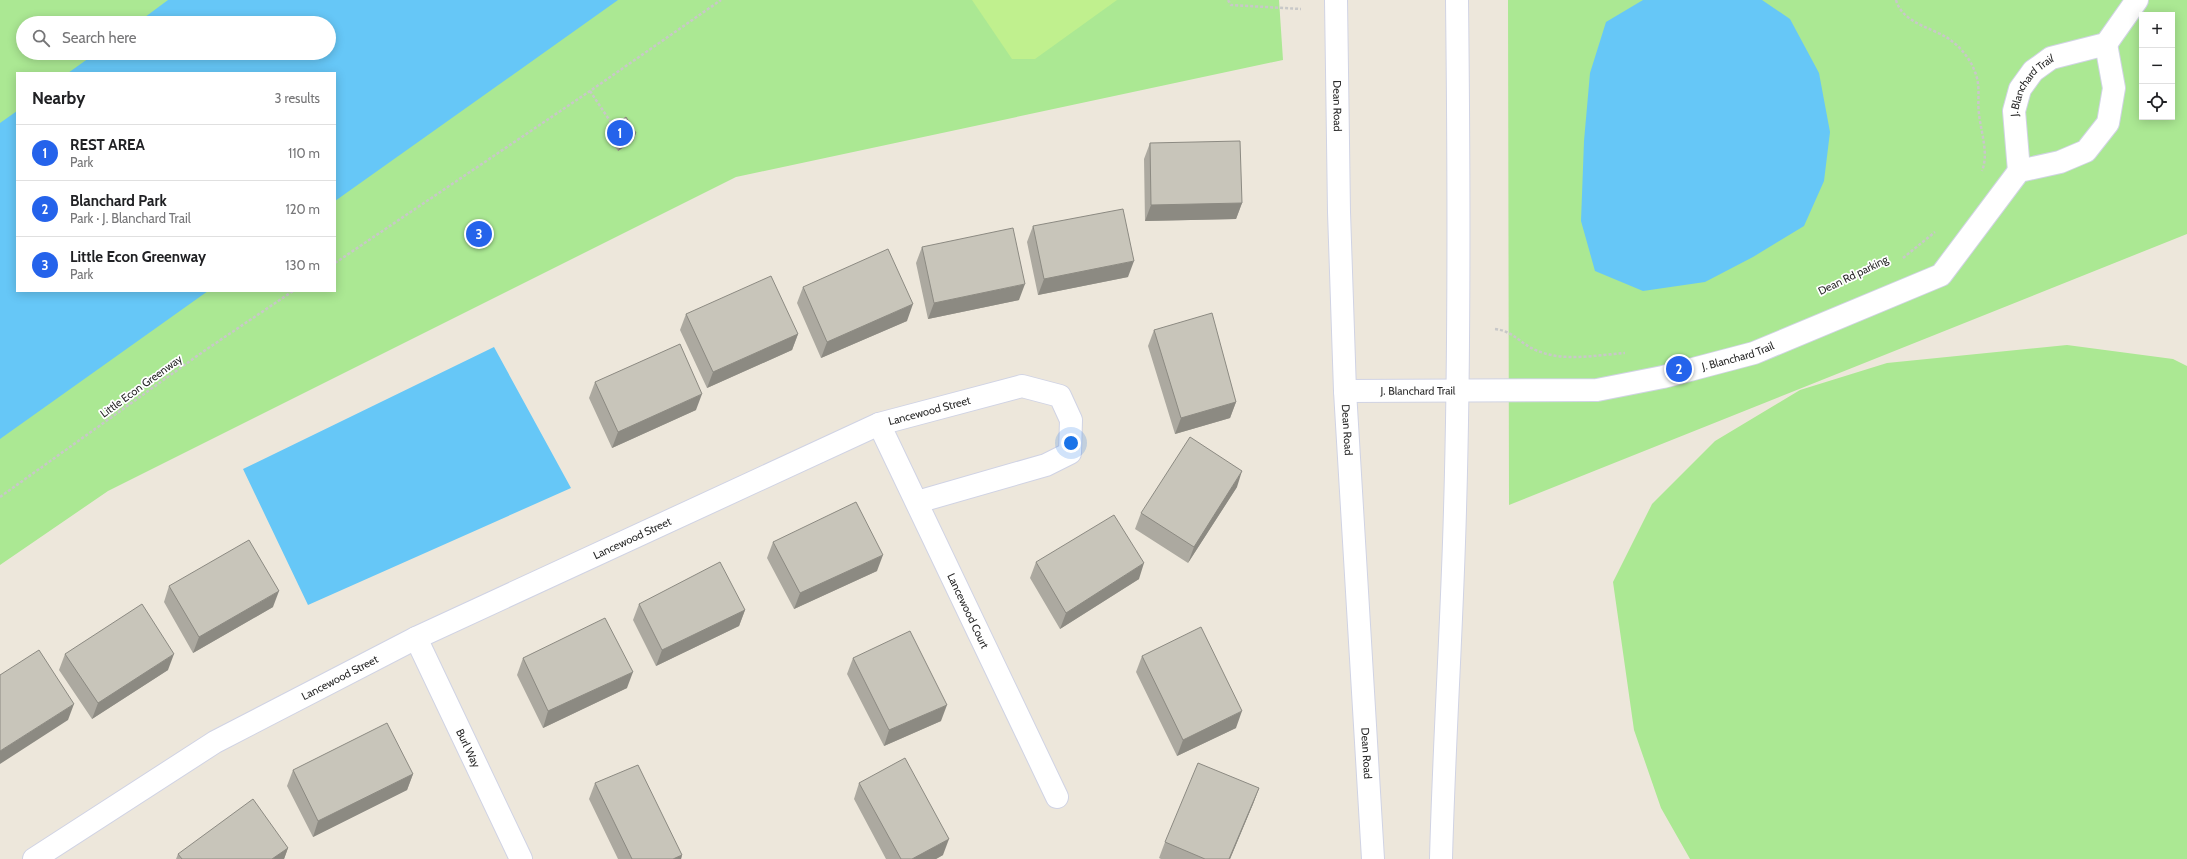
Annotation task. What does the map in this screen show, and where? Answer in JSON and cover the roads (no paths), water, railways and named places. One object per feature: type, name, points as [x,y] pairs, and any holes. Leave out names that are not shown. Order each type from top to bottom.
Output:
[{"type":"street","name":"Dean Road","points":[[1336,0],[1339,212],[1344,391],[1373,859]]},
{"type":"street","points":[[1441,859],[1455,511],[1458,391],[1459,216],[1457,0]]},
{"type":"street","points":[[2019,171],[2060,162],[2086,151],[2108,123],[2114,88],[2106,44],[2137,0]]},
{"type":"street","name":"J. Blanchard Trail","points":[[1344,391],[1597,390],[1663,377],[1754,353],[1941,275],[2019,171],[2014,111],[2020,89],[2033,71],[2052,58],[2106,44]]},
{"type":"street","name":"Lancewood Street","points":[[34,859],[215,742],[416,638],[879,424],[1022,386],[1060,396],[1071,420],[1070,453],[1046,465],[917,502]]},
{"type":"street","name":"Lancewood Court","points":[[879,424],[1057,797]]},
{"type":"street","name":"Burl Way","points":[[416,638],[521,859]]},
{"type":"water","points":[[168,0],[618,0],[336,200],[336,72],[69,72],[86,60],[336,60],[336,16],[146,16]]},
{"type":"water","points":[[1643,0],[1762,0],[1790,19],[1819,73],[1830,132],[1824,181],[1804,226],[1753,257],[1705,282],[1643,291],[1595,271],[1581,221],[1584,141],[1590,73],[1606,22]]},
{"type":"water","points":[[16,112],[16,292],[207,292],[0,439],[0,123]]},
{"type":"water","points":[[494,347],[571,488],[308,605],[243,469]]},
{"type":"place","name":"REST AREA","points":[[620,133]]},
{"type":"place","name":"Little Econ Greenway","points":[[479,234]]},
{"type":"place","name":"Blanchard Park","points":[[1679,369]]}]
